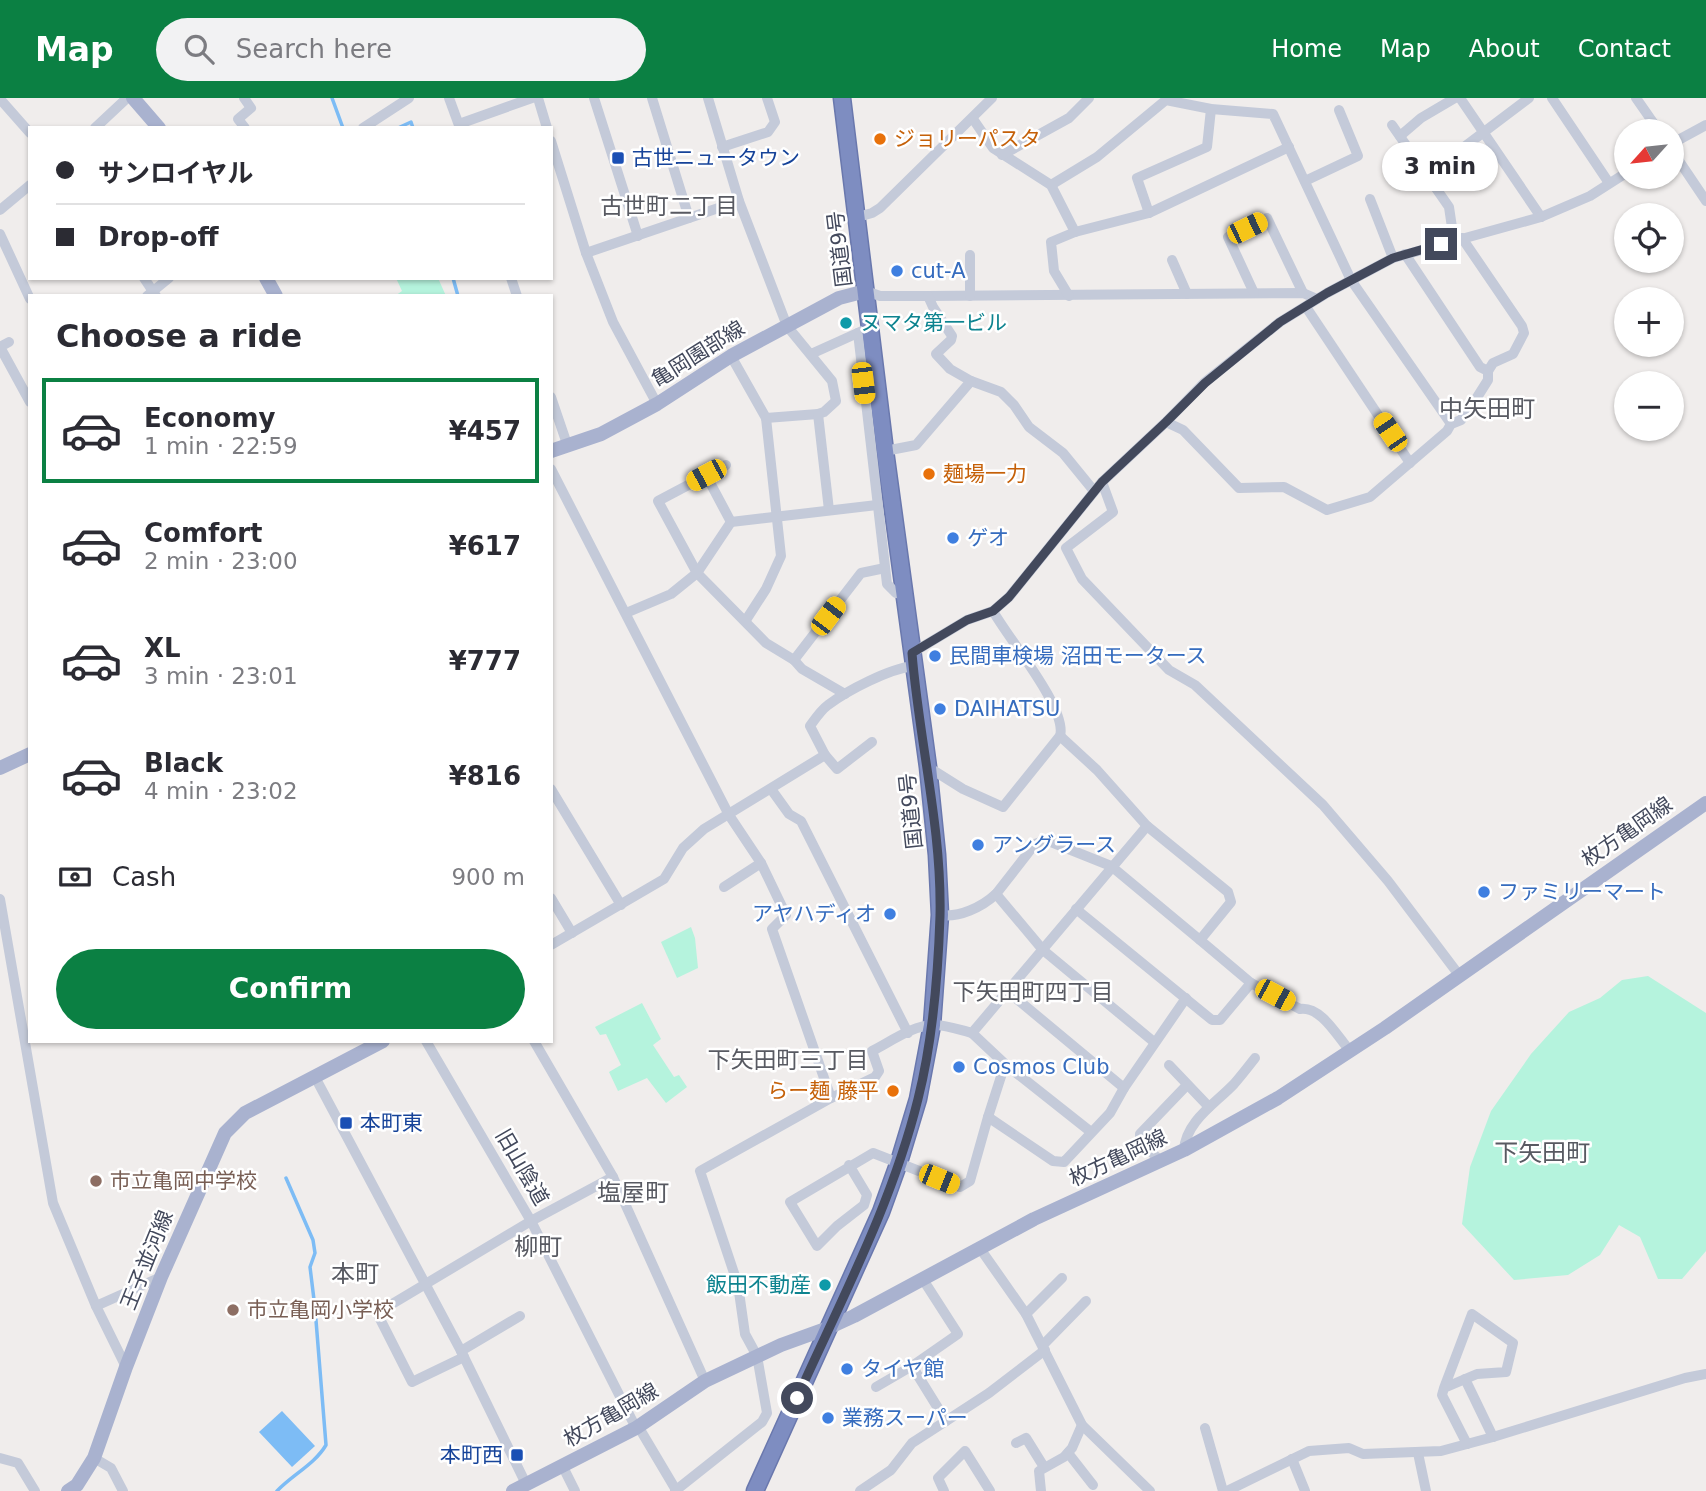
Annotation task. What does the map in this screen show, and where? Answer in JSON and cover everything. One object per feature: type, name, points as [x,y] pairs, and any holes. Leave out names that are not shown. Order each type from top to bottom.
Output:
[{"type":"highway","name":"国道9号","points":[[755,1491],[881,1213],[899,1162],[918,1098],[932,1025],[940,915],[928,767],[905,594],[864,330],[866,291],[842,98]]},
{"type":"main road","points":[[133,98],[157,126]]},
{"type":"main road","name":"亀岡園部線","points":[[553,451],[601,434],[657,404],[731,356],[839,298],[866,291]]},
{"type":"main road","points":[[0,768],[28,755]]},
{"type":"main road","name":"枚方亀岡線","points":[[513,1491],[637,1427],[705,1381],[781,1345],[828,1328],[978,1247],[1161,1162],[1278,1098],[1350,1051],[1706,803]]},
{"type":"main road","name":"王子並河線","points":[[68,1491],[77,1485],[94,1458],[162,1277],[214,1154],[232,1124],[245,1113],[379,1043]]},
{"type":"street","points":[[97,126],[127,98]]},
{"type":"street","points":[[243,126],[238,119],[251,108],[244,98]]},
{"type":"street","points":[[365,126],[394,102],[409,98]]},
{"type":"street","points":[[449,98],[460,126],[535,98],[546,126]]},
{"type":"street","points":[[594,98],[638,236]]},
{"type":"street","points":[[652,98],[689,218]]},
{"type":"street","points":[[708,98],[739,201],[787,326],[832,381],[836,401],[818,414],[766,418]]},
{"type":"street","points":[[722,147],[768,132],[775,122],[767,98]]},
{"type":"street","points":[[858,217],[880,208],[992,98]]},
{"type":"street","points":[[1002,155],[1069,118],[1089,98]]},
{"type":"street","points":[[1400,136],[1421,118],[1457,98],[1541,217]]},
{"type":"street","points":[[1427,175],[1529,98]]},
{"type":"street","points":[[1552,98],[1609,183]]},
{"type":"street","points":[[1636,98],[1651,119]]},
{"type":"street","points":[[0,99],[28,130]]},
{"type":"street","points":[[1051,186],[1097,157],[1166,100],[1211,109],[1273,114],[1351,280],[1451,424]]},
{"type":"street","points":[[1149,213],[1138,178],[1207,146],[1211,109]]},
{"type":"street","points":[[1305,181],[1358,156],[1339,110]]},
{"type":"street","points":[[973,119],[993,148],[1051,186],[1075,232]]},
{"type":"street","points":[[1166,422],[1183,430],[1239,488],[1284,488],[1326,510],[1370,497],[1451,424],[1461,420],[1488,380],[1488,371],[1493,363],[1513,354],[1524,333],[1522,326],[1458,239],[1449,207],[1392,125]]},
{"type":"street","points":[[1684,138],[1706,125]]},
{"type":"street","points":[[553,147],[586,253],[614,322],[657,404]]},
{"type":"street","points":[[1069,296],[1054,271],[1051,242],[1075,232],[1149,213],[1289,147]]},
{"type":"street","points":[[1684,166],[1706,201]]},
{"type":"street","points":[[872,742],[837,769],[825,755],[810,726],[825,706],[901,667],[967,620],[993,611],[1009,597],[1102,482],[1205,383],[1280,322],[1393,258],[1541,217],[1590,196],[1614,180]]},
{"type":"street","points":[[0,210],[28,187]]},
{"type":"street","points":[[1370,199],[1393,258]]},
{"type":"street","points":[[586,253],[739,201]]},
{"type":"street","points":[[1254,293],[1228,237],[1267,218],[1303,293]]},
{"type":"street","points":[[0,234],[28,295]]},
{"type":"street","points":[[1405,254],[1480,367],[1488,371]]},
{"type":"street","points":[[970,255],[970,296]]},
{"type":"street","points":[[1172,260],[1187,294]]},
{"type":"street","points":[[152,294],[167,280]]},
{"type":"street","points":[[866,291],[880,296],[1303,293],[1317,299]]},
{"type":"street","points":[[928,296],[952,336],[936,354],[950,369],[971,381],[1001,392],[1029,427],[1063,453],[1094,491]]},
{"type":"street","points":[[1306,307],[1410,463]]},
{"type":"street","points":[[811,354],[864,330],[877,505],[885,568],[890,589],[905,594]]},
{"type":"street","points":[[9,342],[0,347],[28,398]]},
{"type":"street","points":[[731,356],[766,418],[781,556],[766,589],[746,621]]},
{"type":"street","points":[[884,451],[916,445],[971,381]]},
{"type":"street","points":[[553,403],[568,447]]},
{"type":"street","points":[[818,414],[829,510]]},
{"type":"street","points":[[726,465],[658,501],[697,573],[766,643],[794,660],[802,669],[845,694]]},
{"type":"street","points":[[553,473],[729,815],[761,863],[786,915],[772,929],[831,1098]]},
{"type":"street","points":[[706,475],[731,522]]},
{"type":"street","points":[[1102,482],[1113,512],[1066,548],[1082,579],[1169,670],[1195,685],[1323,805],[1388,880],[1459,975]]},
{"type":"street","points":[[626,613],[671,594],[697,573],[731,522],[877,505]]},
{"type":"street","points":[[794,660],[861,573],[885,568]]},
{"type":"street","points":[[928,767],[963,789],[1003,807],[1060,736],[1062,729],[1049,696],[993,611]]},
{"type":"street","points":[[1060,736],[1097,770],[1147,826],[1228,892],[1231,902],[1200,940]]},
{"type":"street","points":[[553,944],[664,879],[684,848],[704,829],[825,755]]},
{"type":"street","points":[[771,789],[789,814],[801,821],[908,1034]]},
{"type":"street","points":[[553,792],[621,905]]},
{"type":"street","points":[[972,1033],[1147,826]]},
{"type":"street","points":[[940,915],[951,917],[967,912],[996,894],[1035,844],[1046,840],[1111,866],[1251,984],[1300,1009],[1309,1008],[1318,1013],[1350,1051]]},
{"type":"street","points":[[724,887],[761,863]]},
{"type":"street","points":[[996,894],[1043,950],[1154,1042]]},
{"type":"street","points":[[0,899],[53,1203],[96,1306],[126,1367]]},
{"type":"street","points":[[553,901],[572,933]]},
{"type":"street","points":[[1076,909],[1212,1020],[1220,1020],[1251,984]]},
{"type":"street","points":[[1006,990],[1124,1088]]},
{"type":"street","points":[[988,1116],[1053,1161],[1064,1162],[1110,1114],[1154,1042],[1186,998]]},
{"type":"street","points":[[676,1491],[762,1422],[767,1413],[757,1356],[745,1334],[738,1285],[699,1171],[831,1098],[875,1077],[879,1071],[872,1051],[922,1026],[932,1025],[972,1033],[1091,1132]]},
{"type":"street","name":"旧山陰道","points":[[427,1043],[531,1221],[637,1427],[676,1491]]},
{"type":"street","points":[[535,1043],[613,1177],[705,1381]]},
{"type":"street","points":[[1184,1150],[1185,1136],[1255,1058]]},
{"type":"street","points":[[849,1166],[867,1195],[864,1205],[817,1245],[790,1202],[849,1166],[873,1153],[960,1187],[970,1181],[1005,1063]]},
{"type":"street","points":[[1169,1065],[1209,1107]]},
{"type":"street","points":[[314,1077],[462,1354],[526,1484]]},
{"type":"street","points":[[1161,1162],[1140,1140],[1140,1134],[1187,1085]]},
{"type":"street","points":[[520,1316],[462,1354],[412,1382],[377,1314],[531,1221],[613,1177]]},
{"type":"street","points":[[978,1247],[1026,1314],[1082,1425],[1150,1491]]},
{"type":"street","points":[[96,1306],[162,1277]]},
{"type":"street","points":[[876,1387],[958,1334],[922,1278]]},
{"type":"street","points":[[1026,1314],[1062,1278]]},
{"type":"street","points":[[860,1491],[891,1470],[912,1443],[989,1393],[1044,1347],[1086,1301]]},
{"type":"street","points":[[1444,1388],[1477,1374],[1506,1372],[1513,1343],[1472,1314],[1444,1388],[1442,1395],[1467,1444]]},
{"type":"street","points":[[912,1366],[946,1421]]},
{"type":"street","points":[[1205,1428],[1225,1491],[1309,1451],[1349,1448],[1363,1454],[1441,1451],[1706,1374]]},
{"type":"street","points":[[1465,1380],[1493,1437]]},
{"type":"street","points":[[1040,1491],[1039,1471],[1068,1453],[1082,1425]]},
{"type":"street","points":[[1016,1443],[1026,1438],[1044,1467]]},
{"type":"street","points":[[944,1491],[938,1478],[965,1451],[990,1491]]},
{"type":"street","points":[[1068,1453],[1093,1485]]},
{"type":"street","points":[[1418,1453],[1426,1491]]},
{"type":"street","points":[[0,1458],[18,1463],[34,1491]]},
{"type":"street","points":[[94,1458],[111,1468],[123,1491]]},
{"type":"street","points":[[1292,1459],[1306,1491]]},
{"type":"street","points":[[563,1467],[575,1491]]},
{"type":"green space","points":[[397,280],[439,280],[445,294],[398,294],[402,291]]},
{"type":"green space","points":[[691,927],[698,968],[677,978],[661,942]]},
{"type":"green space","points":[[1648,976],[1706,1013],[1706,1251],[1682,1279],[1658,1279],[1640,1237],[1619,1225],[1600,1255],[1568,1275],[1514,1280],[1462,1224],[1470,1167],[1491,1111],[1531,1054],[1569,1012],[1600,998],[1622,980]]},
{"type":"green space","points":[[642,1003],[661,1039],[653,1045],[674,1077],[679,1075],[687,1087],[666,1103],[647,1078],[618,1091],[609,1072],[621,1065],[606,1034],[600,1035],[595,1027]]},
{"type":"water","points":[[282,1411],[315,1446],[292,1467],[259,1432]]},
{"type":"waterway","points":[[332,98],[342,126]]},
{"type":"waterway","points":[[402,126],[411,122],[412,126]]},
{"type":"waterway","points":[[454,280],[457,294]]},
{"type":"waterway","points":[[277,1491],[316,1458],[326,1445],[310,1267],[315,1253],[313,1240],[286,1178]]},
{"type":"place","name":"ジョリーパスタ","points":[[880,139]]},
{"type":"place","name":"古世ニュータウン","points":[[618,158]]},
{"type":"place","name":"cut-A","points":[[897,271]]},
{"type":"place","name":"ヌマタ第一ビル","points":[[846,323]]},
{"type":"place","name":"麺場一力","points":[[929,474]]},
{"type":"place","name":"ゲオ","points":[[953,538]]},
{"type":"place","name":"民間車検場 沼田モータース","points":[[935,656]]},
{"type":"place","name":"DAIHATSU","points":[[940,709]]},
{"type":"place","name":"アングラース","points":[[978,845]]},
{"type":"place","name":"ファミリーマート","points":[[1484,892]]},
{"type":"place","name":"アヤハディオ","points":[[890,914]]},
{"type":"place","name":"Cosmos Club","points":[[959,1067]]},
{"type":"place","name":"らー麺 藤平","points":[[893,1091]]},
{"type":"place","name":"本町東","points":[[346,1123]]},
{"type":"place","name":"市立亀岡中学校","points":[[96,1181]]},
{"type":"place","name":"飯田不動産","points":[[825,1285]]},
{"type":"place","name":"市立亀岡小学校","points":[[233,1310]]},
{"type":"place","name":"タイヤ館","points":[[847,1369]]},
{"type":"place","name":"業務スーパー","points":[[828,1418]]},
{"type":"place","name":"本町西","points":[[517,1455]]},
{"type":"district","name":"古世町二丁目","points":[[669,206]]},
{"type":"district","name":"中矢田町","points":[[1487,409]]},
{"type":"district","name":"下矢田町四丁目","points":[[1033,992]]},
{"type":"district","name":"下矢田町三丁目","points":[[788,1060]]},
{"type":"district","name":"下矢田町","points":[[1542,1153]]},
{"type":"district","name":"塩屋町","points":[[633,1193]]},
{"type":"district","name":"柳町","points":[[538,1247]]},
{"type":"district","name":"本町","points":[[355,1274]]},
{"type":"route","points":[[797,1398],[881,1213],[918,1098],[932,1025],[940,915],[937,855],[912,653],[967,620],[993,611],[1009,597],[1102,482],[1205,383],[1280,322],[1393,258],[1441,244]]}]
